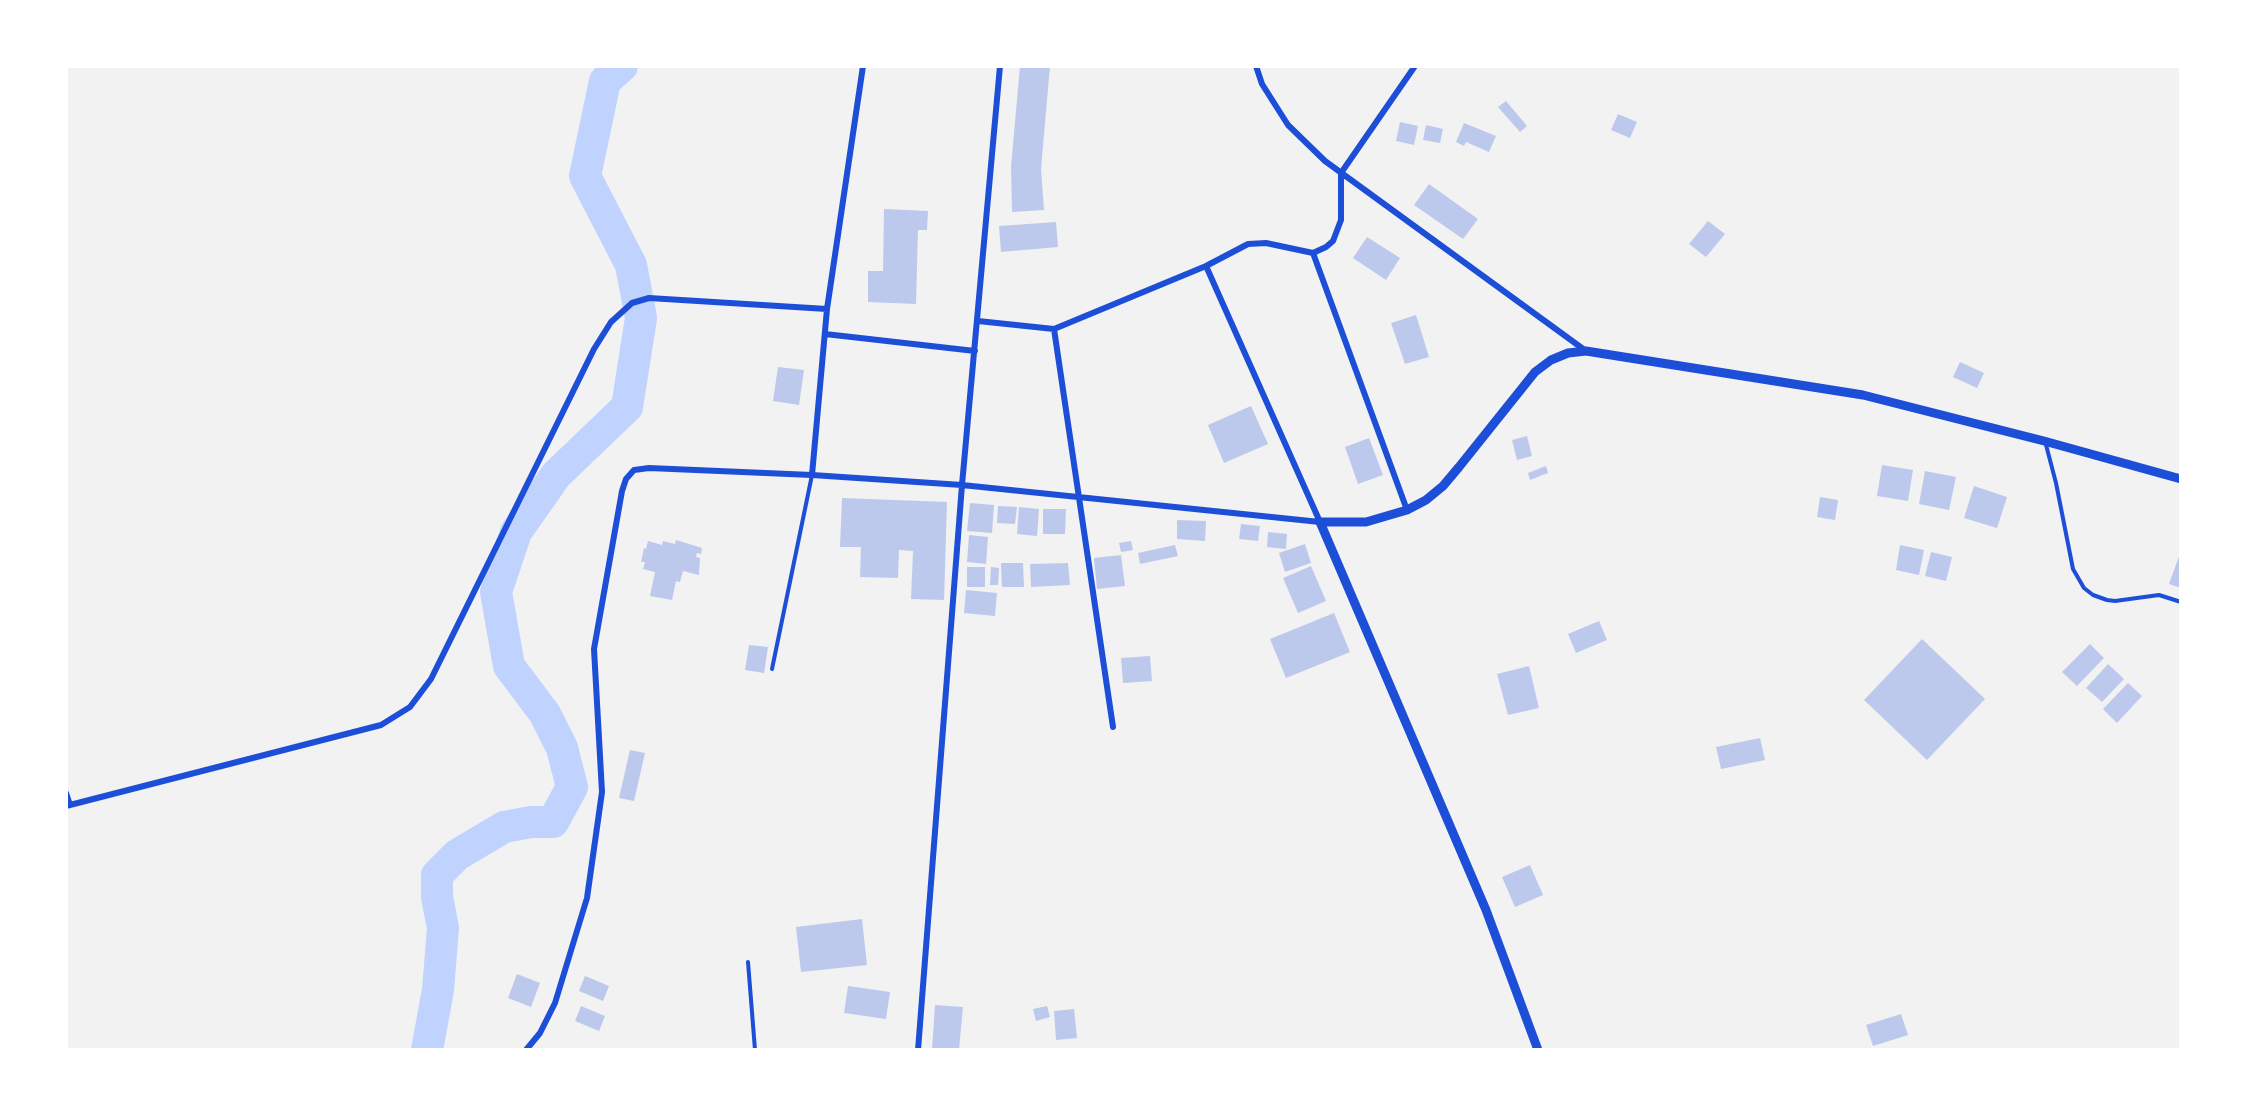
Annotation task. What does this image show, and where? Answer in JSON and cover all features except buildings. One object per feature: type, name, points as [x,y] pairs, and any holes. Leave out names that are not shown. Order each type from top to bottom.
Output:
[{"type":"street","points":[[812,474],[827,309],[863,66]]},
{"type":"street","points":[[918,1050],[962,485],[1000,66]]},
{"type":"street","points":[[1256,66],[1262,84],[1288,125],[1305,142],[1341,173],[1586,351]]},
{"type":"street","points":[[978,321],[1053,329],[1206,266],[1248,244],[1258,242],[1313,253],[1326,247],[1338,232],[1341,219],[1341,173],[1415,66]]},
{"type":"street","points":[[1313,253],[1407,510]]},
{"type":"street","points":[[1206,266],[1320,522],[1486,910],[1538,1050]]},
{"type":"street","points":[[66,794],[68,806],[381,725],[410,707],[430,679],[594,349],[611,322],[632,303],[649,298],[827,309]]},
{"type":"street","points":[[1053,329],[1113,727]]},
{"type":"street","points":[[825,334],[975,351]]},
{"type":"street","points":[[526,1050],[540,1033],[555,1004],[587,898],[602,792],[594,649],[622,491],[626,479],[634,470],[649,468],[812,474],[962,485],[1320,522],[1366,522],[1407,510],[1426,500],[1443,486],[1535,372],[1551,360],[1568,353],[1586,351],[1863,395],[2181,479]]},
{"type":"lane","points":[[2044,441],[2056,483],[2073,569],[2084,588],[2093,595],[2107,600],[2159,595],[2181,602]]},
{"type":"lane","points":[[772,669],[812,474]]},
{"type":"lane","points":[[748,962],[755,1050]]},
{"type":"waterway","points":[[427,1050],[438,990],[443,928],[437,897],[437,875],[457,855],[504,827],[531,822],[553,822],[572,787],[562,748],[545,714],[509,666],[496,592],[516,532],[556,475],[627,407],[641,318],[631,265],[585,176],[605,81],[622,66]]}]
